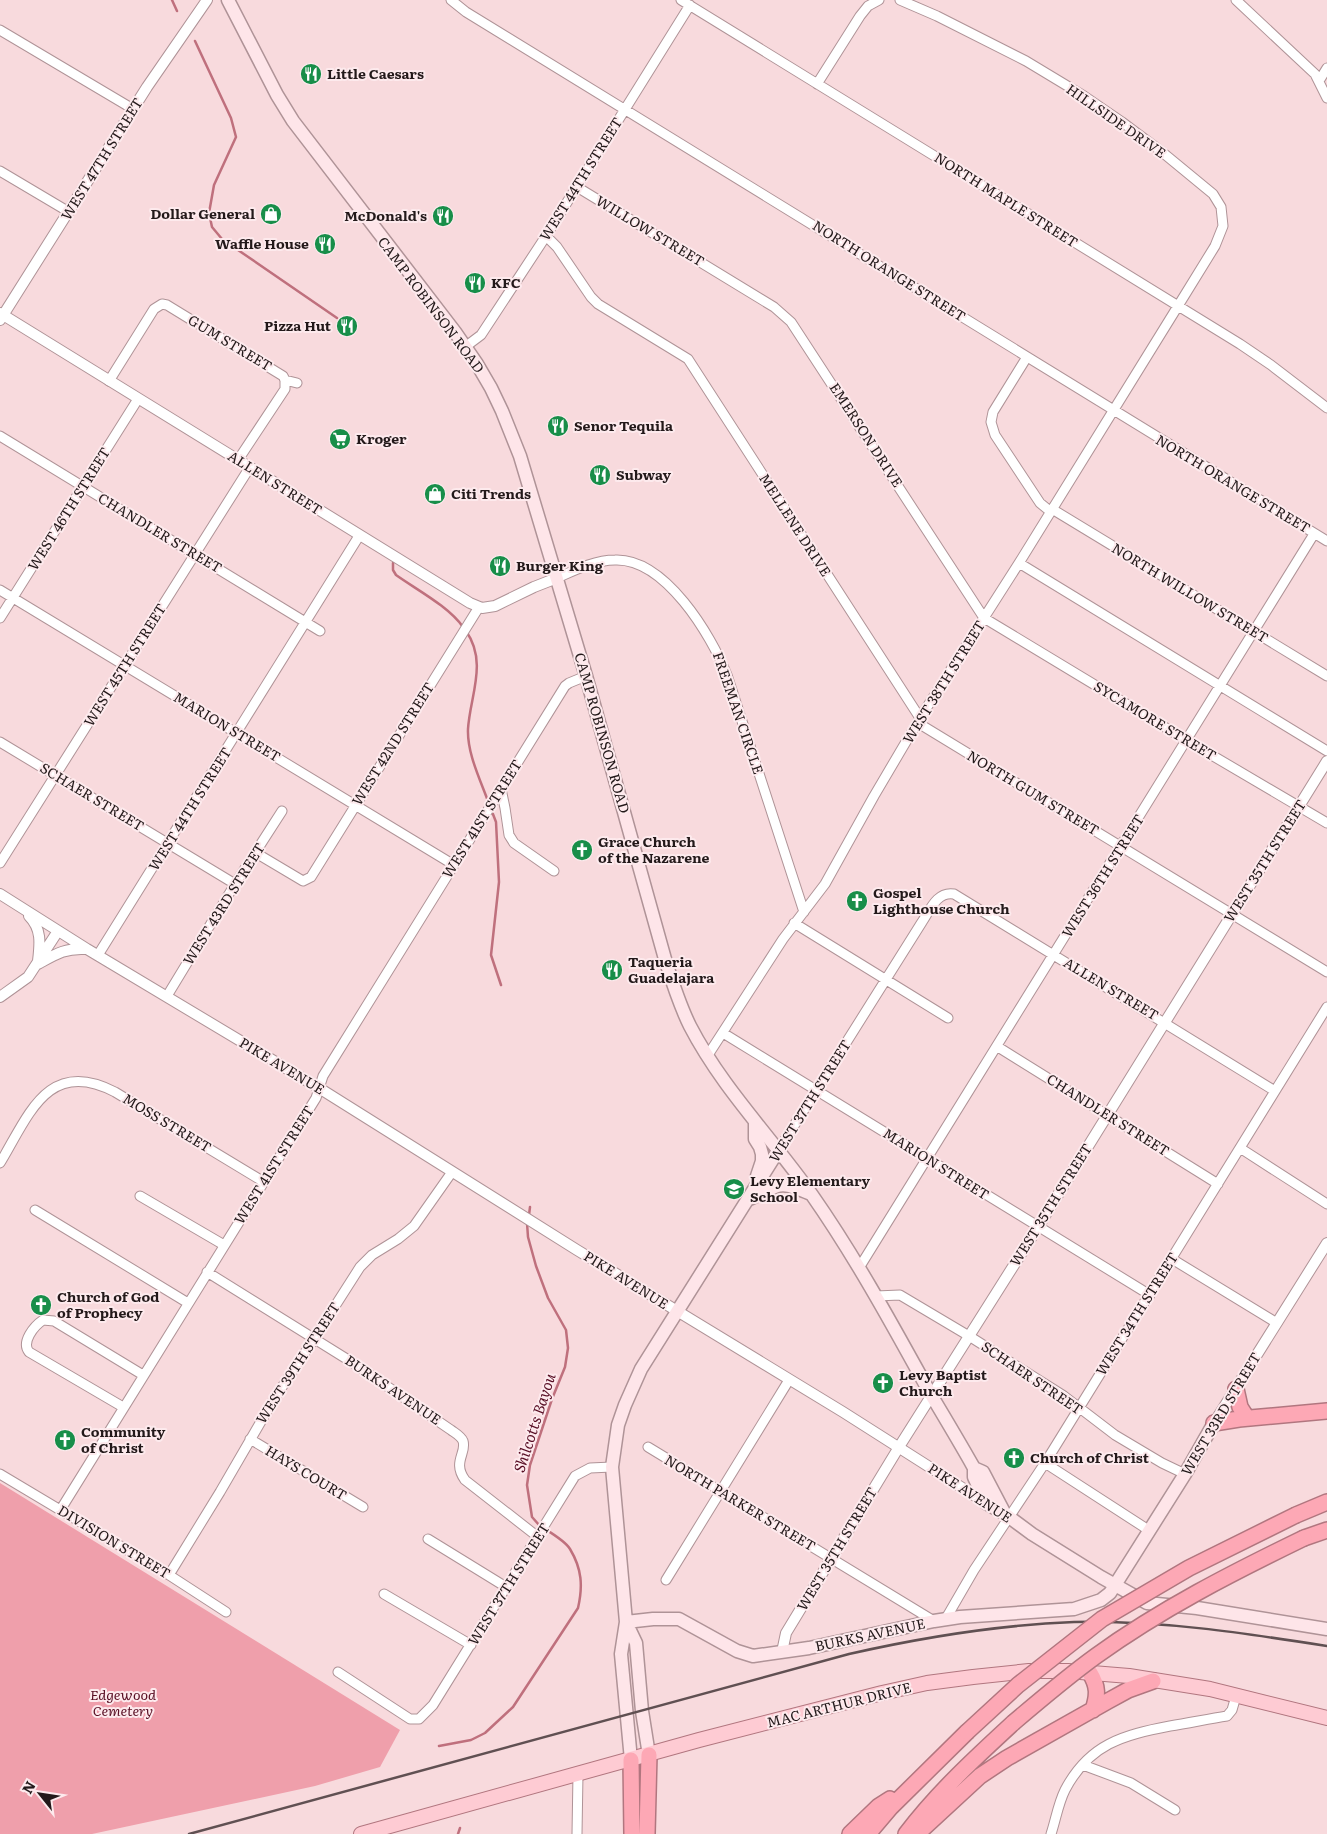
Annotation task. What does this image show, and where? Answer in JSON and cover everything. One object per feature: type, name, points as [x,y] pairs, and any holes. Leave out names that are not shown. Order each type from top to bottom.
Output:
[{"type":"highway","points":[[1236,1389],[1238,1402],[1247,1418]]},
{"type":"highway","points":[[1214,1423],[1327,1411]]},
{"type":"highway","points":[[868,1834],[890,1807],[911,1786],[1018,1685],[1102,1619],[1196,1564],[1296,1515],[1327,1502]]},
{"type":"highway","points":[[906,1834],[926,1809],[965,1768],[1013,1723],[1090,1661],[1136,1629],[1214,1582],[1304,1538],[1327,1530]]},
{"type":"highway","points":[[1090,1673],[1098,1690],[1098,1697],[1093,1710]]},
{"type":"highway","points":[[917,1834],[980,1776],[1025,1747],[1128,1690],[1153,1681]]},
{"type":"highway","points":[[647,1834],[649,1755]]},
{"type":"highway","points":[[631,1760],[632,1834]]},
{"type":"highway","points":[[850,1834],[879,1806],[911,1786]]},
{"type":"main road","name":"CAMP ROBINSON ROAD","points":[[228,0],[277,95],[293,121],[465,347],[491,388],[512,434],[557,578],[675,992],[690,1026],[716,1068],[811,1194],[859,1268],[974,1468],[974,1477],[986,1503]]},
{"type":"main road","points":[[755,1122],[755,1139],[762,1154],[755,1187]]},
{"type":"main road","name":"WEST 37TH STREET","points":[[626,1622],[612,1467],[618,1425],[641,1369],[778,1151]]},
{"type":"main road","points":[[747,1200],[777,1185],[786,1184],[811,1194]]},
{"type":"main road","name":"WEST 33RD STREET","points":[[1115,1585],[1185,1474],[1214,1423]]},
{"type":"main road","name":"CAMP ROBINSON ROAD","points":[[974,1468],[983,1472],[1007,1515]]},
{"type":"main road","name":"PIKE AVENUE","points":[[986,1503],[1007,1515],[1032,1534],[1147,1603],[1197,1608],[1327,1629]]},
{"type":"main road","name":"BURKS AVENUE","points":[[626,1622],[653,1619],[679,1620],[753,1656],[960,1617],[1074,1609],[1104,1598],[1115,1585]]},
{"type":"main road","points":[[1074,1609],[1147,1603]]},
{"type":"main road","points":[[626,1622],[636,1643],[642,1711],[649,1755]]},
{"type":"main road","points":[[626,1622],[621,1654],[631,1760]]},
{"type":"main road","name":"MAC ARTHUR DRIVE","points":[[361,1834],[700,1740],[866,1697],[973,1676],[1029,1671],[1068,1671],[1128,1676],[1210,1689],[1327,1718]]},
{"type":"street","name":"WEST 47TH STREET","points":[[1,316],[133,109],[207,0]]},
{"type":"street","name":"NORTH ORANGE STREET","points":[[451,0],[466,12],[1327,541]]},
{"type":"street","name":"NORTH MAPLE STREET","points":[[681,0],[1264,360],[1327,408]]},
{"type":"street","points":[[818,84],[860,16],[868,6],[879,0]]},
{"type":"street","name":"HILLSIDE DRIVE","points":[[900,0],[995,44],[1060,81],[1138,134],[1213,194],[1223,213],[1221,235],[1178,306]]},
{"type":"street","points":[[1236,0],[1315,74],[1327,98]]},
{"type":"street","name":"WEST 44TH STREET","points":[[465,347],[481,335],[546,236],[690,5]]},
{"type":"street","points":[[0,30],[133,109]]},
{"type":"street","points":[[1319,81],[1327,68]]},
{"type":"street","points":[[0,171],[68,212]]},
{"type":"street","name":"WILLOW STREET","points":[[577,187],[723,276]]},
{"type":"street","name":"MELLENE DRIVE","points":[[546,236],[557,247],[590,297],[598,304],[688,360],[919,721]]},
{"type":"street","name":"EMERSON DRIVE","points":[[723,276],[782,313],[799,331],[984,618]]},
{"type":"street","name":"GUM STREET","points":[[109,381],[154,310],[162,304],[167,305],[257,359],[283,376],[285,380],[297,383]]},
{"type":"street","name":"WEST 38TH STREET","points":[[708,1055],[794,923],[825,884],[874,796],[919,721],[1052,511],[1178,306]]},
{"type":"street","name":"ALLEN STREET","points":[[1,316],[250,467],[359,536],[479,607]]},
{"type":"street","name":"NORTH WILLOW STREET","points":[[1027,357],[993,412],[992,429],[1040,503],[1327,676]]},
{"type":"street","points":[[238,460],[285,389],[285,380]]},
{"type":"street","name":"WEST 46TH STREET","points":[[0,618],[138,399]]},
{"type":"street","name":"CHANDLER STREET","points":[[0,436],[320,630]]},
{"type":"street","name":"WEST 45TH STREET","points":[[0,863],[250,467]]},
{"type":"street","name":"WEST 36TH STREET","points":[[859,1268],[998,1047],[1314,534]]},
{"type":"street","name":"WEST 44TH STREET","points":[[98,955],[359,536]]},
{"type":"street","name":"FREEMAN CIRCLE","points":[[557,578],[603,561],[615,560],[634,563],[652,572],[674,591],[694,614],[715,648],[727,676],[804,912]]},
{"type":"street","points":[[1019,563],[1327,751]]},
{"type":"street","points":[[479,607],[495,606],[557,578]]},
{"type":"street","name":"MARION STREET","points":[[0,590],[454,865]]},
{"type":"street","name":"WEST 42ND STREET","points":[[256,853],[300,879],[305,880],[311,877],[479,607]]},
{"type":"street","name":"SYCAMORE STREET","points":[[984,618],[1327,823]]},
{"type":"street","name":"WEST 41ST STREET","points":[[61,1509],[316,1098],[323,1076],[565,686],[586,676]]},
{"type":"street","name":"NORTH GUM STREET","points":[[919,721],[1327,972]]},
{"type":"street","name":"SCHAER STREET","points":[[0,742],[235,884]]},
{"type":"street","name":"WEST 35TH STREET","points":[[782,1652],[786,1633],[899,1447],[1327,761]]},
{"type":"street","points":[[498,793],[506,808],[509,835],[514,843],[554,871]]},
{"type":"street","name":"WEST 43RD STREET","points":[[167,996],[282,811]]},
{"type":"street","name":"PIKE AVENUE","points":[[0,894],[87,949],[319,1088],[899,1447],[986,1503]]},
{"type":"street","name":"ALLEN STREET","points":[[945,894],[954,894],[1275,1091]]},
{"type":"street","name":"WEST 37TH STREET","points":[[778,1151],[922,922],[937,900],[945,894]]},
{"type":"street","points":[[23,909],[34,920],[39,932],[38,964]]},
{"type":"street","points":[[794,923],[948,1018]]},
{"type":"street","points":[[0,997],[28,977],[58,931]]},
{"type":"street","points":[[38,964],[61,951],[72,948],[87,949]]},
{"type":"street","name":"WEST 34TH STREET","points":[[940,1620],[974,1570],[1007,1515],[1045,1463],[1327,1007]]},
{"type":"street","name":"MARION STREET","points":[[723,1033],[1150,1295]]},
{"type":"street","name":"CHANDLER STREET","points":[[998,1047],[1218,1184]]},
{"type":"street","name":"MOSS STREET","points":[[0,1163],[34,1108],[51,1089],[65,1082],[85,1081],[107,1088],[264,1182]]},
{"type":"street","points":[[1240,1148],[1327,1204]]},
{"type":"street","name":"WEST 39TH STREET","points":[[169,1575],[274,1399],[360,1267],[372,1255],[398,1239],[414,1226],[452,1172]]},
{"type":"street","points":[[140,1196],[224,1245]]},
{"type":"street","points":[[35,1210],[188,1303]]},
{"type":"street","name":"WEST 33RD STREET","points":[[1214,1423],[1327,1243]]},
{"type":"street","points":[[1172,1258],[1276,1323]]},
{"type":"street","name":"BURKS AVENUE","points":[[207,1272],[381,1382],[460,1437],[463,1443],[459,1468],[465,1480],[538,1536]]},
{"type":"street","name":"SCHAER STREET","points":[[876,1296],[900,1295],[1064,1396],[1115,1435],[1162,1463],[1185,1474]]},
{"type":"street","points":[[123,1407],[29,1352],[25,1344],[35,1327],[43,1320],[54,1320],[143,1375]]},
{"type":"street","points":[[666,1580],[788,1380]]},
{"type":"street","name":"HAYS COURT","points":[[250,1439],[362,1507]]},
{"type":"street","name":"NORTH PARKER STREET","points":[[648,1447],[832,1559],[940,1620]]},
{"type":"street","points":[[1045,1463],[1150,1531]]},
{"type":"street","name":"WEST 37TH STREET","points":[[338,1672],[410,1718],[417,1720],[425,1715],[471,1645],[575,1476],[590,1468],[612,1467]]},
{"type":"street","name":"DIVISION STREET","points":[[0,1474],[61,1509],[226,1612]]},
{"type":"street","points":[[428,1539],[506,1587]]},
{"type":"street","points":[[384,1594],[471,1645]]},
{"type":"street","points":[[1051,1834],[1065,1791],[1083,1764],[1107,1745],[1128,1735],[1227,1716],[1232,1710],[1236,1696]]},
{"type":"street","points":[[1083,1764],[1131,1782],[1175,1810]]},
{"type":"street","points":[[577,1834],[578,1774]]},
{"type":"green space","name":"Edgewood Cemetery","points":[[0,1483],[400,1730],[380,1767],[315,1786],[92,1834],[0,1834]]},
{"type":"waterway","points":[[172,0],[177,11]]},
{"type":"waterway","points":[[195,41],[231,118],[236,137],[214,185],[209,213],[212,227],[222,239],[337,318]]},
{"type":"waterway","points":[[393,563],[393,570],[396,575],[441,605],[463,627]]},
{"type":"waterway","points":[[466,631],[476,655],[477,667],[469,717],[468,738],[475,767],[489,804]]},
{"type":"waterway","points":[[491,809],[496,822],[499,882],[491,955],[501,985]]},
{"type":"waterway","name":"Shilcotts Bayou","points":[[529,1215],[530,1207]]},
{"type":"waterway","name":"Shilcotts Bayou","points":[[527,1223],[528,1237],[536,1266],[548,1298],[566,1330],[568,1348],[565,1367],[530,1465],[527,1485],[532,1517],[540,1526]]},
{"type":"waterway","name":"Shilcotts Bayou","points":[[439,1746],[471,1740],[485,1733],[513,1707],[578,1608],[581,1585],[574,1556],[568,1546],[545,1529]]},
{"type":"waterway","name":"Shilcotts Bayou","points":[[458,1834],[460,1828]]},
{"type":"railway","points":[[189,1834],[849,1654],[933,1637],[1017,1626],[1106,1622],[1201,1628],[1327,1646]]},
{"type":"place","name":"Little Caesars","points":[[311,74]]},
{"type":"place","name":"Dollar General","points":[[271,214]]},
{"type":"place","name":"McDonald's","points":[[443,216]]},
{"type":"place","name":"Waffle House","points":[[325,244]]},
{"type":"place","name":"KFC","points":[[475,283]]},
{"type":"place","name":"Pizza Hut","points":[[347,326]]},
{"type":"place","name":"Senor Tequila","points":[[558,426]]},
{"type":"place","name":"Kroger","points":[[340,439]]},
{"type":"place","name":"Subway","points":[[600,475]]},
{"type":"place","name":"Citi Trends","points":[[435,494]]},
{"type":"place","name":"Burger King","points":[[500,566]]},
{"type":"place","name":"Grace Church of the Nazarene","points":[[582,850]]},
{"type":"place","name":"Gospel Lighthouse Church","points":[[857,901]]},
{"type":"place","name":"Taqueria Guadelajara","points":[[612,970]]},
{"type":"place","name":"Levy Elementary School","points":[[734,1189]]},
{"type":"place","name":"Church of God of Prophecy","points":[[41,1305]]},
{"type":"place","name":"Levy Baptist Church","points":[[883,1383]]},
{"type":"place","name":"Community of Christ","points":[[65,1440]]},
{"type":"place","name":"Church of Christ","points":[[1014,1458]]}]
